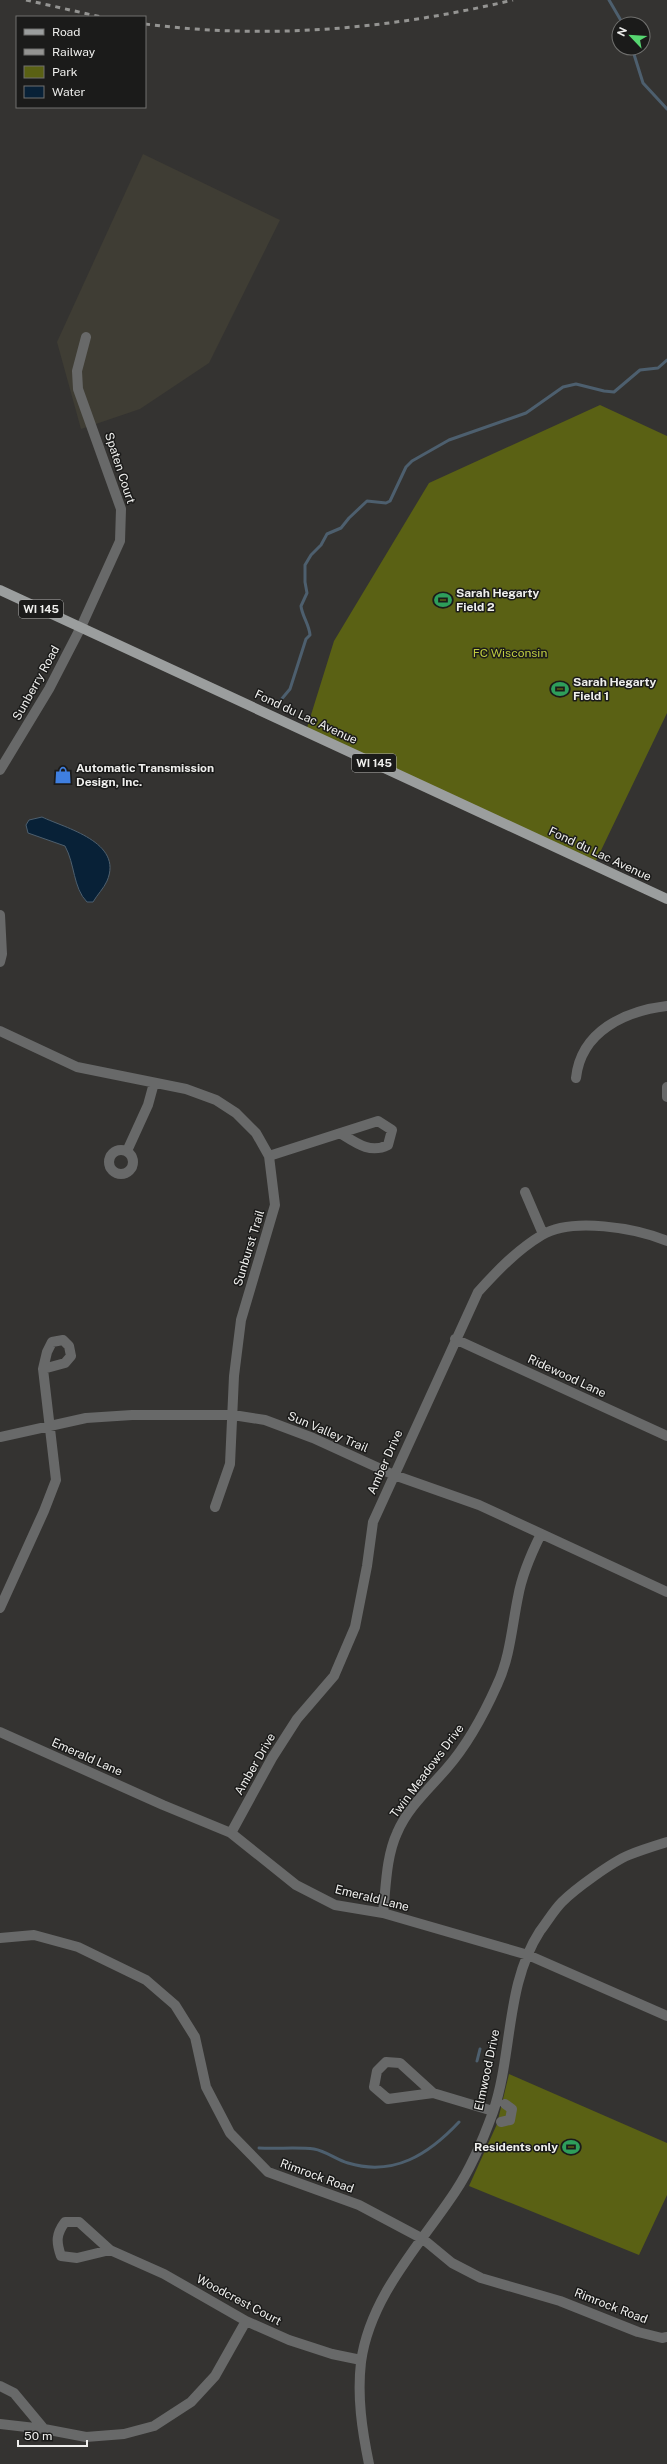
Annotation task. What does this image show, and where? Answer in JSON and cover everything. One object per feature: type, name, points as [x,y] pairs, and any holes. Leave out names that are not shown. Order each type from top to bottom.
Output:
[{"type":"main road","name":"Fond du Lac Avenue","points":[[0,590],[667,899]]},
{"type":"street","name":"Spaten Court","points":[[81,627],[117,551],[122,521],[121,509],[78,389],[77,371],[86,337]]},
{"type":"street","name":"Sunberry Road","points":[[0,770],[49,689],[81,627]]},
{"type":"street","points":[[0,915],[2,954],[0,962]]},
{"type":"street","points":[[576,1078],[584,1050],[599,1033],[620,1018],[644,1009],[667,1006]]},
{"type":"street","name":"Sunburst Trail","points":[[0,1031],[77,1067],[186,1089],[216,1100],[236,1112],[256,1134],[269,1156],[275,1205],[241,1320],[234,1376],[230,1464],[215,1506]]},
{"type":"street","points":[[127,1151],[148,1105],[154,1083]]},
{"type":"street","points":[[667,1087],[667,1097]]},
{"type":"street","points":[[269,1156],[340,1133]]},
{"type":"street","points":[[526,1192],[543,1234]]},
{"type":"street","name":"Amber Drive","points":[[231,1833],[272,1758],[297,1719],[334,1676],[355,1627],[367,1566],[373,1522],[455,1339],[478,1292],[506,1262],[543,1234],[568,1227],[620,1228],[667,1241]]},
{"type":"street","name":"Ridewood Lane","points":[[455,1339],[667,1436]]},
{"type":"street","points":[[0,1608],[44,1511],[56,1480],[43,1369]]},
{"type":"street","name":"Sun Valley Trail","points":[[0,1437],[86,1418],[132,1415],[233,1415],[265,1420],[313,1438],[394,1475],[479,1505],[667,1592]]},
{"type":"street","name":"Twin Meadows Drive","points":[[383,1913],[391,1850],[397,1832],[409,1812],[448,1767],[467,1741],[498,1684],[507,1653],[518,1596],[528,1561],[540,1534]]},
{"type":"street","name":"Emerald Lane","points":[[0,1732],[163,1805],[231,1833],[296,1885],[335,1905],[383,1913],[528,1955],[667,2016]]},
{"type":"street","name":"Elmwood Drive","points":[[369,2464],[358,2398],[361,2360],[382,2298],[396,2274],[423,2239],[476,2154],[493,2111],[518,1986],[528,1955],[540,1932],[562,1902],[627,1855],[667,1842]]},
{"type":"street","name":"Rimrock Road","points":[[0,1938],[34,1935],[78,1947],[146,1980],[175,2005],[195,2037],[206,2087],[230,2133],[268,2172],[359,2205],[423,2239],[452,2263],[481,2278],[560,2301],[638,2332],[662,2338],[667,2337]]},
{"type":"street","points":[[433,2093],[400,2063],[386,2062],[376,2071],[374,2087],[388,2099],[433,2093],[493,2111]]},
{"type":"street","points":[[501,2122],[510,2120],[512,2116],[512,2109],[505,2104]]},
{"type":"street","name":"Woodcrest Court","points":[[110,2250],[77,2258],[61,2256],[56,2242],[60,2230],[65,2222],[79,2222],[110,2250],[164,2274],[246,2321],[289,2340],[332,2354],[361,2360]]},
{"type":"street","points":[[0,2424],[44,2429],[86,2437],[124,2434],[154,2426],[190,2402],[215,2376],[246,2321]]},
{"type":"street","points":[[0,2386],[14,2393],[44,2429]]},
{"type":"shaded area","points":[[143,154],[280,220],[209,363],[140,409],[81,429],[57,342]]},
{"type":"green space","name":"FC Wisconsin","points":[[600,405],[667,436],[667,713],[594,865],[306,731],[334,641],[429,483]]},
{"type":"green space","points":[[509,2074],[667,2143],[667,2195],[639,2255],[469,2186],[497,2124]]},
{"type":"water","points":[[42,817],[90,838],[107,856],[110,868],[107,881],[93,902],[87,902],[79,890],[71,860],[65,846],[28,833],[26,825],[29,820]]},
{"type":"waterway","points":[[609,0],[618,16]]},
{"type":"waterway","points":[[635,56],[643,83],[667,109]]},
{"type":"waterway","points":[[275,707],[290,689],[306,639],[310,635],[301,606],[307,593],[305,582],[305,565],[311,555],[321,545],[327,534],[341,528],[367,501],[386,503],[390,501],[406,467],[412,461],[449,440],[526,413],[563,387],[576,384],[614,392],[640,370],[658,368],[667,360]]},
{"type":"waterway","points":[[477,2061],[480,2049]]},
{"type":"waterway","points":[[259,2148],[314,2149],[348,2163],[365,2167],[381,2167],[395,2165],[410,2160],[423,2153],[448,2134],[459,2122]]},
{"type":"railway","points":[[26,0],[97,16]]},
{"type":"railway","points":[[146,24],[191,29],[238,31],[330,29],[376,25],[422,18],[513,0]]},
{"type":"place","name":"Sarah Hegarty Field 2","points":[[443,600]]},
{"type":"place","name":"Sarah Hegarty Field 1","points":[[560,689]]},
{"type":"place","name":"Automatic Transmission Design, Inc.","points":[[63,775]]},
{"type":"place","name":"Residents only","points":[[571,2147]]}]
